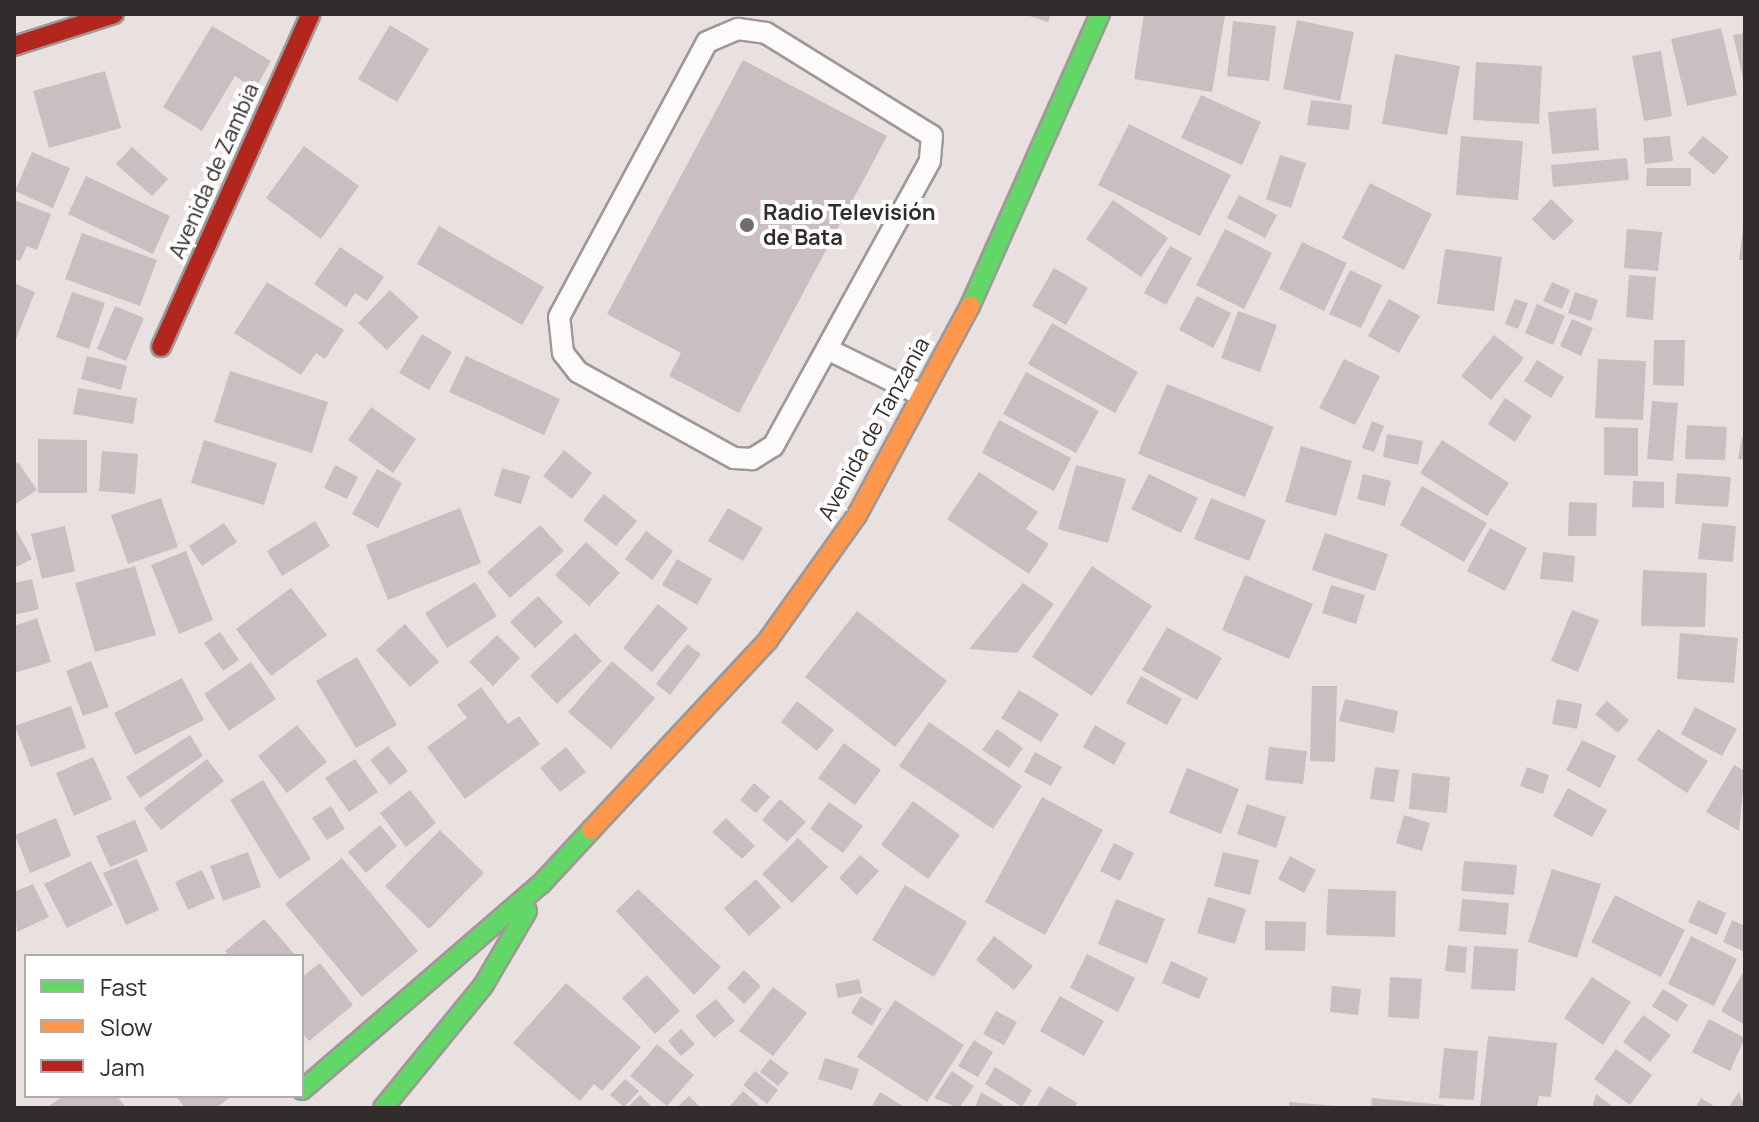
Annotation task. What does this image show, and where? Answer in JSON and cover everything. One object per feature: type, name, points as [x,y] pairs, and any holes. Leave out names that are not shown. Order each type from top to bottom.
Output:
[{"type":"main road","points":[[14,46],[114,14]]},
{"type":"main road","name":"Avenida de Zambia","points":[[161,347],[311,14]]},
{"type":"main road","name":"Avenida de Tanzania","points":[[541,884],[768,640],[857,515],[919,394],[970,307],[1100,14]]},
{"type":"main road","points":[[304,1088],[541,884]]},
{"type":"main road","points":[[383,1108],[483,986],[541,884]]},
{"type":"lane","points":[[738,29],[766,33],[932,136],[930,161],[827,349],[773,446],[752,459],[734,458],[578,372],[563,353],[559,317],[603,234],[707,42],[738,29]]},
{"type":"lane","points":[[827,349],[919,394]]},
{"type":"building","points":[[1023,14],[1051,14],[1048,22]]},
{"type":"building","points":[[1144,14],[1225,15],[1212,92],[1134,79]]},
{"type":"building","points":[[1297,20],[1354,32],[1340,101],[1283,89]]},
{"type":"building","points":[[1233,21],[1276,26],[1269,81],[1227,76]]},
{"type":"building","points":[[390,25],[429,49],[397,102],[358,79]]},
{"type":"building","points":[[212,26],[271,61],[255,89],[235,76],[202,131],[163,107]]},
{"type":"building","points":[[1721,28],[1737,95],[1687,106],[1671,39]]},
{"type":"building","points":[[1745,33],[1745,83],[1744,83],[1733,35]]},
{"type":"building","points":[[1661,51],[1672,116],[1644,121],[1632,56]]},
{"type":"building","points":[[1395,54],[1460,66],[1447,135],[1382,124]]},
{"type":"building","name":"Radio Televisión de Bata","points":[[743,60],[887,136],[739,413],[669,376],[681,353],[607,314]]},
{"type":"building","points":[[1476,62],[1542,66],[1539,124],[1473,120]]},
{"type":"building","points":[[105,71],[121,128],[49,148],[33,91]]},
{"type":"building","points":[[1201,95],[1261,122],[1242,165],[1181,138]]},
{"type":"building","points":[[1311,100],[1352,105],[1349,130],[1307,125]]},
{"type":"building","points":[[1596,108],[1599,150],[1552,154],[1548,112]]},
{"type":"building","points":[[1129,124],[1231,175],[1200,236],[1098,185]]},
{"type":"building","points":[[1461,136],[1523,141],[1518,200],[1456,195]]},
{"type":"building","points":[[1670,136],[1673,161],[1645,164],[1643,138]]},
{"type":"building","points":[[1703,136],[1729,157],[1714,175],[1688,153]]},
{"type":"building","points":[[304,146],[359,186],[321,239],[266,198]]},
{"type":"building","points":[[132,147],[168,179],[152,196],[116,164]]},
{"type":"building","points":[[32,152],[70,168],[53,208],[15,191]]},
{"type":"building","points":[[1280,155],[1306,163],[1291,208],[1266,199]]},
{"type":"building","points":[[1627,158],[1629,180],[1553,187],[1551,165]]},
{"type":"building","points":[[1647,168],[1691,168],[1691,186],[1646,186]]},
{"type":"building","points":[[86,176],[170,216],[153,254],[68,214]]},
{"type":"building","points":[[1370,183],[1432,214],[1404,270],[1342,238]]},
{"type":"building","points":[[1239,195],[1277,215],[1265,238],[1227,218]]},
{"type":"building","points":[[1551,199],[1574,221],[1554,241],[1532,219]]},
{"type":"building","points":[[14,200],[51,214],[37,250],[27,246],[20,261],[14,259]]},
{"type":"building","points":[[1113,200],[1168,238],[1141,277],[1086,239]]},
{"type":"building","points":[[439,226],[544,287],[522,325],[417,264]]},
{"type":"building","points":[[1743,228],[1745,260],[1739,260]]},
{"type":"building","points":[[1225,229],[1272,253],[1244,309],[1196,285]]},
{"type":"building","points":[[1627,229],[1662,232],[1658,271],[1624,268]]},
{"type":"building","points":[[82,233],[157,260],[140,306],[65,279]]},
{"type":"building","points":[[1302,242],[1347,263],[1324,311],[1279,289]]},
{"type":"building","points":[[1170,246],[1192,258],[1166,305],[1144,293]]},
{"type":"building","points":[[340,247],[384,277],[367,301],[355,293],[346,307],[314,284]]},
{"type":"building","points":[[1445,249],[1502,257],[1494,311],[1437,304]]},
{"type":"building","points":[[1054,268],[1088,288],[1066,325],[1032,306]]},
{"type":"building","points":[[1350,270],[1382,285],[1361,328],[1329,314]]},
{"type":"building","points":[[1629,275],[1656,277],[1653,320],[1626,317]]},
{"type":"building","points":[[267,282],[344,330],[325,359],[316,353],[301,375],[234,333]]},
{"type":"building","points":[[1552,282],[1570,290],[1562,309],[1543,301]]},
{"type":"building","points":[[14,283],[35,292],[14,344]]},
{"type":"building","points":[[390,290],[419,317],[387,350],[358,323]]},
{"type":"building","points":[[72,292],[105,303],[89,349],[56,337]]},
{"type":"building","points":[[1575,292],[1598,300],[1591,321],[1568,313]]},
{"type":"building","points":[[1197,296],[1231,313],[1213,348],[1179,330]]},
{"type":"building","points":[[1389,299],[1420,316],[1399,353],[1368,336]]},
{"type":"building","points":[[1515,299],[1528,303],[1518,329],[1505,324]]},
{"type":"building","points":[[1537,304],[1565,316],[1553,345],[1525,333]]},
{"type":"building","points":[[115,306],[144,318],[126,361],[97,349]]},
{"type":"building","points":[[1238,311],[1277,325],[1260,372],[1221,358]]},
{"type":"building","points":[[1572,319],[1593,328],[1581,356],[1560,346]]},
{"type":"building","points":[[1052,323],[1138,372],[1115,413],[1028,364]]},
{"type":"building","points":[[422,334],[452,352],[429,390],[399,373]]},
{"type":"building","points":[[1494,335],[1524,358],[1491,400],[1461,376]]},
{"type":"building","points":[[1654,340],[1685,340],[1684,386],[1653,385]]},
{"type":"building","points":[[87,356],[127,366],[121,390],[81,379]]},
{"type":"building","points":[[466,356],[560,399],[544,435],[449,392]]},
{"type":"building","points":[[1344,359],[1380,376],[1355,425],[1319,408]]},
{"type":"building","points":[[1598,359],[1646,361],[1643,420],[1595,418]]},
{"type":"building","points":[[1537,360],[1564,377],[1551,398],[1524,381]]},
{"type":"building","points":[[230,371],[328,402],[312,453],[214,422]]},
{"type":"building","points":[[1026,372],[1099,411],[1076,453],[1003,414]]},
{"type":"building","points":[[1167,384],[1274,427],[1245,497],[1138,454]]},
{"type":"building","points":[[78,388],[137,398],[133,424],[73,414]]},
{"type":"building","points":[[1505,398],[1532,416],[1515,442],[1488,424]]},
{"type":"building","points":[[1652,401],[1678,403],[1673,461],[1647,459]]},
{"type":"building","points":[[371,407],[416,439],[393,473],[348,440]]},
{"type":"building","points":[[999,420],[1071,458],[1054,491],[982,453]]},
{"type":"building","points":[[1372,421],[1384,426],[1374,452],[1362,448]]},
{"type":"building","points":[[1687,425],[1727,427],[1725,460],[1685,459]]},
{"type":"building","points":[[1604,427],[1638,428],[1638,476],[1604,475]]},
{"type":"building","points":[[1387,434],[1423,441],[1418,465],[1383,457]]},
{"type":"building","points":[[1742,437],[1745,438],[1745,460],[1738,459]]},
{"type":"building","points":[[38,439],[87,440],[87,493],[38,493]]},
{"type":"building","points":[[204,440],[277,463],[264,505],[191,483]]},
{"type":"building","points":[[1442,440],[1509,483],[1487,516],[1420,473]]},
{"type":"building","points":[[1301,446],[1352,461],[1336,516],[1285,502]]},
{"type":"building","points":[[564,450],[592,473],[572,499],[543,476]]},
{"type":"building","points":[[102,451],[138,454],[135,494],[99,491]]},
{"type":"building","points":[[18,462],[37,490],[14,505],[14,465]]},
{"type":"building","points":[[335,465],[358,477],[347,499],[324,488]]},
{"type":"building","points":[[1076,465],[1126,479],[1108,543],[1058,529]]},
{"type":"building","points":[[502,468],[530,476],[521,504],[494,496]]},
{"type":"building","points":[[377,469],[402,483],[378,528],[352,514]]},
{"type":"building","points":[[979,472],[1038,512],[1026,529],[1049,544],[1029,574],[947,519]]},
{"type":"building","points":[[1677,473],[1731,477],[1728,507],[1675,504]]},
{"type":"building","points":[[1149,474],[1198,498],[1181,533],[1131,509]]},
{"type":"building","points":[[1363,474],[1391,481],[1385,506],[1357,499]]},
{"type":"building","points":[[1633,481],[1664,482],[1664,508],[1632,507]]},
{"type":"building","points":[[1422,486],[1487,523],[1464,562],[1400,525]]},
{"type":"building","points":[[604,494],[637,521],[616,546],[583,520]]},
{"type":"building","points":[[161,498],[178,547],[128,564],[111,515]]},
{"type":"building","points":[[1211,498],[1266,520],[1249,561],[1194,539]]},
{"type":"building","points":[[1569,502],[1597,503],[1596,536],[1568,536]]},
{"type":"building","points":[[460,508],[481,563],[388,600],[366,545]]},
{"type":"building","points":[[728,508],[763,528],[743,561],[708,541]]},
{"type":"building","points":[[315,521],[330,546],[282,576],[267,551]]},
{"type":"building","points":[[224,523],[237,542],[202,566],[189,546]]},
{"type":"building","points":[[1702,523],[1736,526],[1733,562],[1698,559]]},
{"type":"building","points":[[540,525],[564,551],[510,598],[487,572]]},
{"type":"building","points":[[14,526],[32,559],[14,568]]},
{"type":"building","points":[[65,526],[75,571],[42,579],[31,534]]},
{"type":"building","points":[[1490,528],[1527,548],[1505,591],[1467,571]]},
{"type":"building","points":[[646,531],[673,551],[652,580],[625,559]]},
{"type":"building","points":[[1325,533],[1388,554],[1375,591],[1312,570]]},
{"type":"building","points":[[586,542],[620,573],[589,606],[555,575]]},
{"type":"building","points":[[186,551],[213,620],[179,634],[151,565]]},
{"type":"building","points":[[1543,552],[1575,556],[1573,582],[1540,579]]},
{"type":"building","points":[[677,559],[712,579],[697,605],[662,585]]},
{"type":"building","points":[[135,566],[156,635],[95,652],[75,583]]},
{"type":"building","points":[[1092,566],[1152,606],[1092,696],[1032,657]]},
{"type":"building","points":[[1643,570],[1707,573],[1705,627],[1641,626]]},
{"type":"building","points":[[1245,575],[1313,604],[1289,659],[1222,630]]},
{"type":"building","points":[[32,579],[39,609],[14,615],[14,583]]},
{"type":"building","points":[[475,582],[497,616],[447,648],[425,613]]},
{"type":"building","points":[[1023,583],[1054,604],[1017,653],[969,649]]},
{"type":"building","points":[[1331,585],[1365,595],[1356,624],[1322,613]]},
{"type":"building","points":[[291,588],[327,635],[271,676],[236,629]]},
{"type":"building","points":[[538,596],[563,622],[535,648],[510,622]]},
{"type":"building","points":[[658,604],[688,628],[652,672],[623,648]]},
{"type":"building","points":[[1572,610],[1599,620],[1578,672],[1551,661]]},
{"type":"building","points":[[857,611],[947,681],[895,747],[805,677]]},
{"type":"building","points":[[37,618],[51,662],[14,673],[14,626]]},
{"type":"building","points":[[405,624],[439,662],[410,687],[376,650]]},
{"type":"building","points":[[1167,627],[1222,658],[1197,700],[1142,670]]},
{"type":"building","points":[[220,632],[239,660],[223,671],[204,643]]},
{"type":"building","points":[[575,633],[602,661],[557,704],[530,676]]},
{"type":"building","points":[[1680,633],[1738,638],[1734,683],[1677,679]]},
{"type":"building","points":[[497,635],[520,658],[493,686],[469,662]]},
{"type":"building","points":[[687,644],[701,654],[670,695],[656,684]]},
{"type":"building","points":[[357,657],[397,725],[356,748],[316,681]]},
{"type":"building","points":[[91,661],[109,707],[83,716],[66,671]]},
{"type":"building","points":[[612,661],[655,698],[611,749],[568,712]]},
{"type":"building","points":[[251,662],[276,699],[229,731],[204,694]]},
{"type":"building","points":[[1141,676],[1182,699],[1167,725],[1126,703]]},
{"type":"building","points":[[182,678],[204,720],[135,755],[114,713]]},
{"type":"building","points":[[1312,686],[1337,686],[1335,762],[1310,761]]},
{"type":"building","points":[[481,687],[508,724],[519,716],[540,744],[465,799],[427,747],[467,718],[457,705]]},
{"type":"building","points":[[1019,690],[1059,714],[1041,742],[1001,718]]},
{"type":"building","points":[[1345,699],[1398,711],[1394,733],[1339,721]]},
{"type":"building","points":[[1557,699],[1582,704],[1577,729],[1552,724]]},
{"type":"building","points":[[797,701],[834,730],[817,751],[781,722]]},
{"type":"building","points":[[1607,701],[1629,720],[1618,733],[1595,714]]},
{"type":"building","points":[[71,706],[86,748],[31,767],[15,726]]},
{"type":"building","points":[[1695,707],[1737,729],[1722,756],[1681,734]]},
{"type":"building","points":[[929,722],[1022,786],[993,829],[899,766]]},
{"type":"building","points":[[297,725],[327,762],[287,793],[258,756]]},
{"type":"building","points":[[1095,725],[1126,743],[1114,765],[1083,747]]},
{"type":"building","points":[[997,729],[1023,748],[1009,768],[982,750]]},
{"type":"building","points":[[1658,729],[1708,761],[1687,793],[1637,760]]},
{"type":"building","points":[[190,735],[203,756],[140,798],[126,777]]},
{"type":"building","points":[[1582,740],[1616,756],[1600,788],[1566,770]]},
{"type":"building","points":[[844,743],[881,770],[855,805],[818,778]]},
{"type":"building","points":[[388,746],[408,771],[390,785],[370,760]]},
{"type":"building","points":[[566,747],[586,772],[560,792],[540,768]]},
{"type":"building","points":[[1269,747],[1307,751],[1303,784],[1265,780]]},
{"type":"building","points":[[1035,752],[1062,767],[1051,786],[1024,772]]},
{"type":"building","points":[[93,757],[112,799],[74,816],[56,773]]},
{"type":"building","points":[[207,759],[224,781],[161,830],[144,808]]},
{"type":"building","points":[[355,759],[378,792],[349,812],[325,778]]},
{"type":"building","points":[[1734,765],[1745,771],[1739,831],[1706,812]]},
{"type":"building","points":[[1375,767],[1399,770],[1394,802],[1370,799]]},
{"type":"building","points":[[1527,767],[1549,775],[1543,794],[1520,786]]},
{"type":"building","points":[[1187,768],[1239,789],[1221,834],[1169,813]]},
{"type":"building","points":[[1412,773],[1450,777],[1447,813],[1409,809]]},
{"type":"building","points":[[263,780],[311,859],[279,879],[230,800]]},
{"type":"building","points":[[754,783],[770,797],[756,813],[740,800]]},
{"type":"building","points":[[1568,788],[1607,810],[1592,837],[1553,816]]},
{"type":"building","points":[[410,790],[436,823],[406,847],[380,813]]},
{"type":"building","points":[[1042,797],[1103,830],[1045,935],[985,902]]},
{"type":"building","points":[[780,799],[806,822],[787,842],[762,820]]},
{"type":"building","points":[[913,801],[960,835],[928,879],[881,845]]},
{"type":"building","points":[[829,802],[863,826],[843,853],[810,829]]},
{"type":"building","points":[[1247,804],[1286,817],[1276,848],[1237,834]]},
{"type":"building","points":[[331,806],[345,829],[327,840],[312,818]]},
{"type":"building","points":[[1404,815],[1430,823],[1422,851],[1396,843]]},
{"type":"building","points":[[56,818],[71,856],[30,873],[15,835]]},
{"type":"building","points":[[726,818],[755,846],[742,859],[712,832]]},
{"type":"building","points":[[135,820],[148,851],[110,867],[96,836]]},
{"type":"building","points":[[380,825],[397,846],[366,873],[348,852]]},
{"type":"building","points":[[440,830],[484,873],[429,929],[385,886]]},
{"type":"building","points":[[798,838],[828,867],[792,903],[762,874]]},
{"type":"building","points":[[1114,843],[1134,853],[1120,881],[1100,871]]},
{"type":"building","points":[[248,852],[261,887],[223,901],[210,866]]},
{"type":"building","points":[[1223,852],[1259,860],[1250,895],[1214,886]]},
{"type":"building","points":[[860,855],[879,871],[857,895],[839,878]]},
{"type":"building","points":[[1290,856],[1316,870],[1304,893],[1278,879]]},
{"type":"building","points":[[342,858],[418,951],[362,997],[285,904]]},
{"type":"building","points":[[137,859],[159,910],[126,925],[103,873]]},
{"type":"building","points":[[91,861],[113,905],[67,928],[44,884]]},
{"type":"building","points":[[1464,861],[1517,865],[1514,895],[1461,891]]},
{"type":"building","points":[[1552,869],[1601,884],[1577,958],[1528,942]]},
{"type":"building","points":[[202,870],[215,898],[188,910],[175,882]]},
{"type":"building","points":[[756,879],[781,907],[749,936],[724,908]]},
{"type":"building","points":[[33,884],[49,917],[17,932],[14,892]]},
{"type":"building","points":[[905,885],[967,922],[934,977],[872,940]]},
{"type":"building","points":[[638,889],[721,967],[694,995],[616,911]]},
{"type":"building","points":[[1328,889],[1396,891],[1395,937],[1326,935]]},
{"type":"building","points":[[1615,895],[1685,930],[1661,977],[1591,942]]},
{"type":"building","points":[[1208,897],[1246,909],[1235,944],[1197,933]]},
{"type":"building","points":[[1116,899],[1165,919],[1147,964],[1098,944]]},
{"type":"building","points":[[1462,899],[1509,903],[1506,935],[1459,931]]},
{"type":"building","points":[[1698,900],[1726,913],[1717,935],[1688,922]]},
{"type":"building","points":[[264,919],[294,954],[227,954],[225,951]]},
{"type":"building","points":[[1732,920],[1745,926],[1745,952],[1723,942]]},
{"type":"building","points":[[1265,921],[1306,922],[1305,951],[1265,950]]},
{"type":"building","points":[[994,936],[1033,966],[1014,990],[976,960]]},
{"type":"building","points":[[1691,936],[1737,959],[1714,1006],[1668,984]]},
{"type":"building","points":[[1448,945],[1467,947],[1465,973],[1445,971]]},
{"type":"building","points":[[1474,946],[1518,949],[1515,991],[1471,989]]},
{"type":"building","points":[[1087,954],[1135,978],[1118,1012],[1070,988]]},
{"type":"building","points":[[1171,961],[1208,978],[1199,999],[1162,983]]},
{"type":"building","points":[[320,963],[353,1005],[309,1041],[304,1035],[304,975]]},
{"type":"building","points":[[1745,969],[1745,1025],[1721,1011]]},
{"type":"building","points":[[744,970],[761,986],[744,1004],[727,988]]},
{"type":"building","points":[[647,975],[680,1011],[655,1034],[622,998]]},
{"type":"building","points":[[1390,977],[1422,979],[1419,1019],[1388,1017]]},
{"type":"building","points":[[1592,977],[1631,1002],[1603,1045],[1564,1018]]},
{"type":"building","points":[[859,979],[862,993],[838,998],[835,984]]},
{"type":"building","points":[[566,983],[641,1047],[602,1091],[594,1084],[580,1101],[513,1043]]},
{"type":"building","points":[[1332,986],[1361,989],[1358,1015],[1330,1012]]},
{"type":"building","points":[[773,987],[807,1013],[773,1056],[739,1031]]},
{"type":"building","points":[[1663,989],[1688,1005],[1677,1022],[1652,1006]]},
{"type":"building","points":[[861,996],[882,1009],[872,1026],[851,1013]]},
{"type":"building","points":[[1060,996],[1104,1021],[1084,1056],[1040,1031]]},
{"type":"building","points":[[716,999],[735,1021],[714,1038],[695,1016]]},
{"type":"building","points":[[895,1000],[964,1045],[927,1102],[857,1057]]},
{"type":"building","points":[[996,1011],[1017,1022],[1004,1045],[983,1034]]},
{"type":"building","points":[[1643,1015],[1671,1035],[1650,1062],[1623,1042]]},
{"type":"building","points":[[1709,1019],[1745,1038],[1730,1071],[1692,1052]]},
{"type":"building","points":[[681,1029],[695,1044],[681,1056],[668,1041]]},
{"type":"building","points":[[1488,1036],[1557,1043],[1551,1097],[1539,1096],[1537,1108],[1480,1108]]},
{"type":"building","points":[[974,1040],[993,1052],[978,1077],[958,1066]]},
{"type":"building","points":[[657,1044],[694,1075],[667,1106],[630,1076]]},
{"type":"building","points":[[1444,1048],[1478,1051],[1474,1100],[1439,1098]]},
{"type":"building","points":[[1616,1049],[1652,1075],[1630,1105],[1594,1079]]},
{"type":"building","points":[[825,1058],[859,1069],[852,1090],[818,1079]]},
{"type":"building","points":[[770,1059],[789,1073],[778,1086],[760,1072]]},
{"type":"building","points":[[995,1067],[1032,1090],[1022,1107],[985,1084]]},
{"type":"building","points":[[755,1071],[778,1090],[767,1104],[743,1085]]},
{"type":"building","points":[[952,1071],[974,1086],[959,1108],[934,1098]]},
{"type":"building","points":[[625,1079],[639,1091],[624,1107],[610,1095]]},
{"type":"building","points":[[1049,1086],[1077,1103],[1074,1108],[1036,1108]]},
{"type":"building","points":[[743,1091],[762,1108],[728,1108]]},
{"type":"building","points":[[880,1092],[906,1108],[871,1108]]},
{"type":"building","points":[[981,1092],[1008,1108],[975,1108]]},
{"type":"building","points":[[1739,1092],[1745,1108],[1728,1108]]},
{"type":"building","points":[[1596,1094],[1615,1108],[1592,1108]]},
{"type":"building","points":[[640,1095],[653,1108],[627,1108]]},
{"type":"building","points":[[689,1096],[701,1108],[676,1108]]},
{"type":"building","points":[[60,1098],[118,1098],[126,1108],[46,1108]]},
{"type":"building","points":[[178,1098],[229,1098],[216,1108],[185,1108]]},
{"type":"building","points":[[1372,1098],[1445,1105],[1444,1108],[1371,1108]]},
{"type":"building","points":[[1701,1098],[1717,1108],[1695,1108]]},
{"type":"building","points":[[1289,1102],[1337,1106],[1337,1108],[1289,1108]]},
{"type":"traffic: fast","points":[[970,306],[1100,14]]},
{"type":"traffic: fast","points":[[304,1088],[541,884],[591,830]]},
{"type":"traffic: fast","points":[[383,1108],[483,986],[527,911]]},
{"type":"traffic: slow","points":[[591,830],[768,640],[857,515],[970,306]]},
{"type":"traffic: jam","points":[[14,46],[114,14]]},
{"type":"traffic: jam","points":[[161,347],[311,14]]},
{"type":"place","name":"Radio Televisión de Bata","points":[[747,225]]}]
